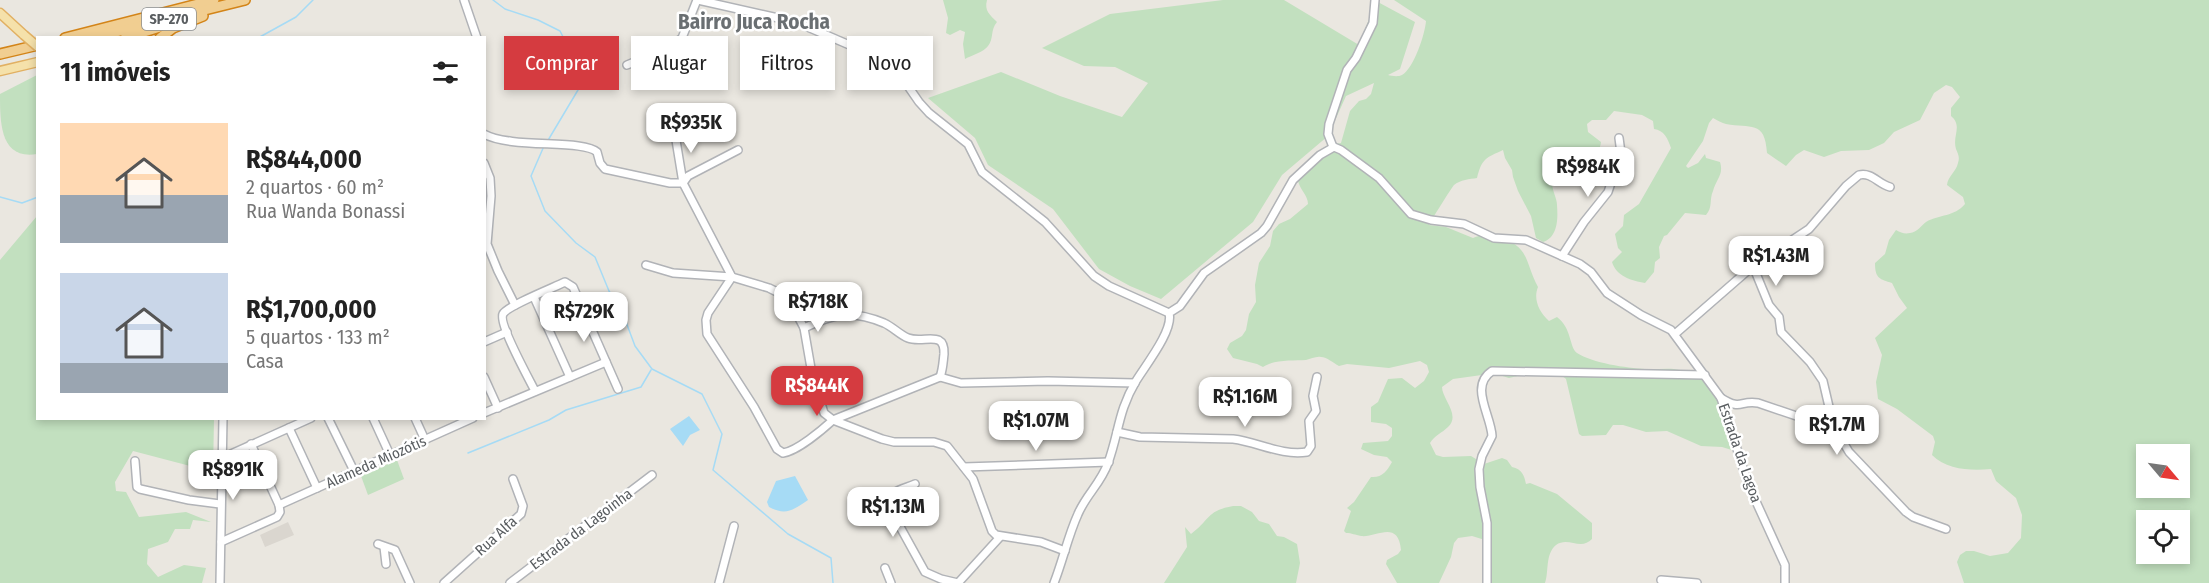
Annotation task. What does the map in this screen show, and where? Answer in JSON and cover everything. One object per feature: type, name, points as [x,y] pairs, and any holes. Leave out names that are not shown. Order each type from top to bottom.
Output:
[{"type":"highway","name":"SP-270","points":[[73,36],[214,0]]},
{"type":"highway","name":"SP-270","points":[[100,36],[248,0]]},
{"type":"highway","points":[[162,36],[172,28],[248,0]]},
{"type":"highway","points":[[132,36],[200,17]]},
{"type":"highway","points":[[0,53],[36,47]]},
{"type":"highway","points":[[0,60],[36,48]]},
{"type":"main road","points":[[0,13],[36,45]]},
{"type":"main road","points":[[0,71],[36,62]]},
{"type":"street","points":[[464,0],[476,36]]},
{"type":"street","points":[[627,65],[677,43],[685,33],[697,0],[796,22],[861,50],[901,76],[923,107],[968,144],[982,172],[1046,222],[1094,276],[1109,286],[1169,313],[1171,318],[1164,335],[1124,403],[1109,462],[1097,487],[1089,495],[1077,515],[1054,583]]},
{"type":"street","points":[[1169,313],[1180,306],[1204,273],[1267,226],[1293,180],[1320,155],[1333,147],[1328,134],[1329,124],[1347,70],[1356,58],[1372,23],[1375,0]]},
{"type":"street","points":[[674,128],[683,183],[732,277]]},
{"type":"street","points":[[486,135],[501,140],[539,145],[588,146],[597,152],[600,163],[605,168],[670,183],[683,183]]},
{"type":"street","points":[[1563,256],[1584,222],[1608,192],[1622,153],[1619,138]]},
{"type":"street","name":"Estrada da Lagoa","points":[[1333,147],[1341,150],[1374,174],[1411,214],[1431,220],[1464,224],[1494,238],[1526,240],[1563,256],[1584,267],[1604,290],[1619,301],[1671,330],[1721,398],[1748,484],[1785,565],[1785,583]]},
{"type":"street","points":[[683,183],[688,176],[738,150]]},
{"type":"street","points":[[486,168],[490,178],[491,196],[487,244],[516,305]]},
{"type":"street","points":[[1675,334],[1753,266],[1809,229],[1846,186],[1859,175],[1870,175],[1890,187]]},
{"type":"street","points":[[646,265],[673,273],[732,277],[769,288],[783,295],[792,305],[804,328],[812,374],[824,413],[833,420],[882,439],[894,442],[942,444],[953,451],[973,479],[992,531],[1000,537],[1041,542],[1065,551]]},
{"type":"street","points":[[1753,266],[1769,305],[1779,317],[1781,333],[1810,362],[1823,381],[1830,411],[1836,420],[1833,431]]},
{"type":"street","points":[[732,277],[708,313],[705,326],[707,334],[777,449],[787,453],[833,420],[940,377],[961,383],[1048,381],[1135,383]]},
{"type":"street","points":[[535,391],[507,332],[502,319],[503,314],[516,305],[565,282],[571,285],[618,389]]},
{"type":"street","points":[[534,297],[570,376]]},
{"type":"street","points":[[804,328],[825,317],[841,313],[883,323],[908,338],[938,340],[943,344],[944,349],[940,377]]},
{"type":"street","points":[[486,341],[507,332]]},
{"type":"street","points":[[486,412],[606,362]]},
{"type":"street","points":[[1487,583],[1487,523],[1479,469],[1482,456],[1492,436],[1482,396],[1482,384],[1487,375],[1492,371],[1705,375]]},
{"type":"street","points":[[1117,432],[1140,437],[1233,439],[1288,453],[1307,452],[1311,446],[1309,421],[1316,411],[1313,396],[1317,377]]},
{"type":"street","points":[[486,381],[498,408]]},
{"type":"street","points":[[1721,398],[1734,405],[1754,402],[1820,424],[1833,431],[1840,437],[1849,452],[1906,512],[1913,517],[1946,529]]},
{"type":"street","points":[[220,583],[223,420]]},
{"type":"street","points":[[222,458],[307,420]]},
{"type":"street","points":[[329,420],[354,471]]},
{"type":"street","points":[[374,420],[390,455]]},
{"type":"street","points":[[417,420],[425,440]]},
{"type":"street","name":"Alameda Miozótis","points":[[279,505],[425,440],[461,421]]},
{"type":"street","points":[[289,428],[317,488]]},
{"type":"street","points":[[221,542],[277,517],[280,512],[279,505],[251,444]]},
{"type":"street","points":[[135,461],[137,487],[140,489],[220,504]]},
{"type":"street","points":[[964,467],[1109,462]]},
{"type":"street","name":"Estrada da Lagoinha","points":[[510,583],[652,475]]},
{"type":"street","name":"Rua Alfa","points":[[444,583],[523,510],[513,479]]},
{"type":"street","points":[[915,484],[891,495],[887,501],[925,572],[958,583],[1000,537]]},
{"type":"street","points":[[719,583],[735,526]]},
{"type":"street","points":[[386,564],[381,545],[394,550],[410,583]]},
{"type":"street","points":[[885,568],[891,583]]},
{"type":"street","points":[[1661,580],[1696,583]]},
{"type":"shaded area","points":[[288,522],[294,535],[265,547],[260,535]]},
{"type":"green space","points":[[943,0],[987,0],[987,10],[997,22],[986,48],[965,59],[963,44],[965,32],[960,30],[950,35],[946,33],[948,18]]},
{"type":"green space","points":[[1223,0],[1284,0],[1359,45],[1376,1],[1415,22],[1400,69],[1388,75],[1397,76],[1406,71],[1415,58],[1426,21],[1394,0],[2209,0],[2209,583],[1964,583],[1957,562],[1960,555],[1966,551],[1990,556],[2008,553],[2021,538],[2022,515],[2016,498],[1996,481],[1991,469],[1952,467],[1938,460],[1932,455],[1935,442],[1933,436],[1897,409],[1878,399],[1876,382],[1882,355],[1875,338],[1907,308],[1892,283],[1877,275],[1875,263],[1885,254],[1889,240],[1896,230],[1901,233],[1912,232],[1931,219],[1952,213],[1965,204],[1963,197],[1947,185],[1959,161],[1955,144],[1957,127],[1951,116],[1951,108],[1960,97],[1952,87],[1946,85],[1934,93],[1920,120],[1894,132],[1884,143],[1869,150],[1841,151],[1824,157],[1804,150],[1786,166],[1767,153],[1766,142],[1759,130],[1749,126],[1726,124],[1713,118],[1703,141],[1686,166],[1688,168],[1698,163],[1705,154],[1706,158],[1720,162],[1720,174],[1714,187],[1709,209],[1706,215],[1685,213],[1664,236],[1659,247],[1660,258],[1655,262],[1654,272],[1645,283],[1621,274],[1612,262],[1622,252],[1618,248],[1615,234],[1623,226],[1624,215],[1639,204],[1671,148],[1663,133],[1654,129],[1653,121],[1642,115],[1614,111],[1606,120],[1592,120],[1587,124],[1588,132],[1601,142],[1600,148],[1595,155],[1573,162],[1552,182],[1557,202],[1557,222],[1552,236],[1543,242],[1536,238],[1531,216],[1518,191],[1503,150],[1486,160],[1477,178],[1454,185],[1429,225],[1446,227],[1473,238],[1484,236],[1507,241],[1521,249],[1538,287],[1536,296],[1542,314],[1549,321],[1557,317],[1562,321],[1574,350],[1583,357],[1629,367],[1674,369],[1706,374],[1734,428],[1740,449],[1735,451],[1722,447],[1701,446],[1667,431],[1646,432],[1623,425],[1613,425],[1606,435],[1582,436],[1579,434],[1566,379],[1561,375],[1522,375],[1509,378],[1489,374],[1453,379],[1442,387],[1453,417],[1448,427],[1430,443],[1436,455],[1471,456],[1484,464],[1502,458],[1507,460],[1512,467],[1522,473],[1526,484],[1530,483],[1557,494],[1592,523],[1592,539],[1583,544],[1565,542],[1556,545],[1550,553],[1545,583],[1487,583],[1485,540],[1472,536],[1458,538],[1454,543],[1451,557],[1439,583],[1397,583],[1386,564],[1387,560],[1401,550],[1396,535],[1391,532],[1367,536],[1346,533],[1344,531],[1351,511],[1347,508],[1354,502],[1371,477],[1384,473],[1392,462],[1387,457],[1374,455],[1361,449],[1363,443],[1388,441],[1392,436],[1392,428],[1386,424],[1371,422],[1371,407],[1378,402],[1388,379],[1402,378],[1415,388],[1424,381],[1429,372],[1427,365],[1420,361],[1389,368],[1347,364],[1339,366],[1326,358],[1315,357],[1278,362],[1263,367],[1233,358],[1227,349],[1230,343],[1242,336],[1246,330],[1249,314],[1256,302],[1255,285],[1259,263],[1270,246],[1273,231],[1279,224],[1290,219],[1308,204],[1298,180],[1335,144],[1341,143],[1350,111],[1359,101],[1371,94],[1374,83],[1346,96],[1328,136],[1282,175],[1253,222],[1161,299],[1130,286],[1099,269],[1053,209],[988,165],[975,138],[928,98],[1001,72],[1060,96],[1122,117],[1148,83],[1115,67],[1084,66],[1042,48],[1110,14]]},
{"type":"green space","points":[[36,76],[36,154],[16,151],[9,145],[2,127],[0,94]]},
{"type":"green space","points":[[36,217],[36,420],[214,420],[213,472],[133,451],[115,482],[116,491],[126,492],[139,517],[186,512],[211,522],[193,520],[190,529],[175,529],[168,542],[148,549],[147,564],[158,577],[184,565],[206,568],[202,583],[0,583],[0,260]]},
{"type":"green space","points":[[397,460],[404,479],[368,495],[361,476]]},
{"type":"green space","points":[[1233,506],[1241,506],[1252,512],[1259,521],[1269,524],[1277,536],[1297,544],[1300,563],[1296,583],[1164,583],[1187,547],[1185,527],[1191,534],[1213,513]]},
{"type":"water","points":[[689,416],[700,430],[690,435],[683,446],[670,429]]},
{"type":"water","points":[[795,476],[808,500],[789,511],[769,507],[767,502],[776,481]]},
{"type":"waterway","points":[[262,36],[296,17],[313,0]]},
{"type":"waterway","points":[[493,0],[505,9],[538,20],[560,31],[571,52],[578,90],[547,142]]},
{"type":"waterway","points":[[544,146],[531,176],[545,211],[576,243],[595,257],[635,346],[652,369],[702,394],[722,434],[713,470],[788,534],[831,558],[833,583]]},
{"type":"waterway","points":[[0,197],[22,203],[36,198]]},
{"type":"waterway","points":[[468,453],[549,420],[566,410],[641,387],[651,370]]},
{"type":"district","name":"Bairro Juca Rocha","points":[[754,22]]}]
